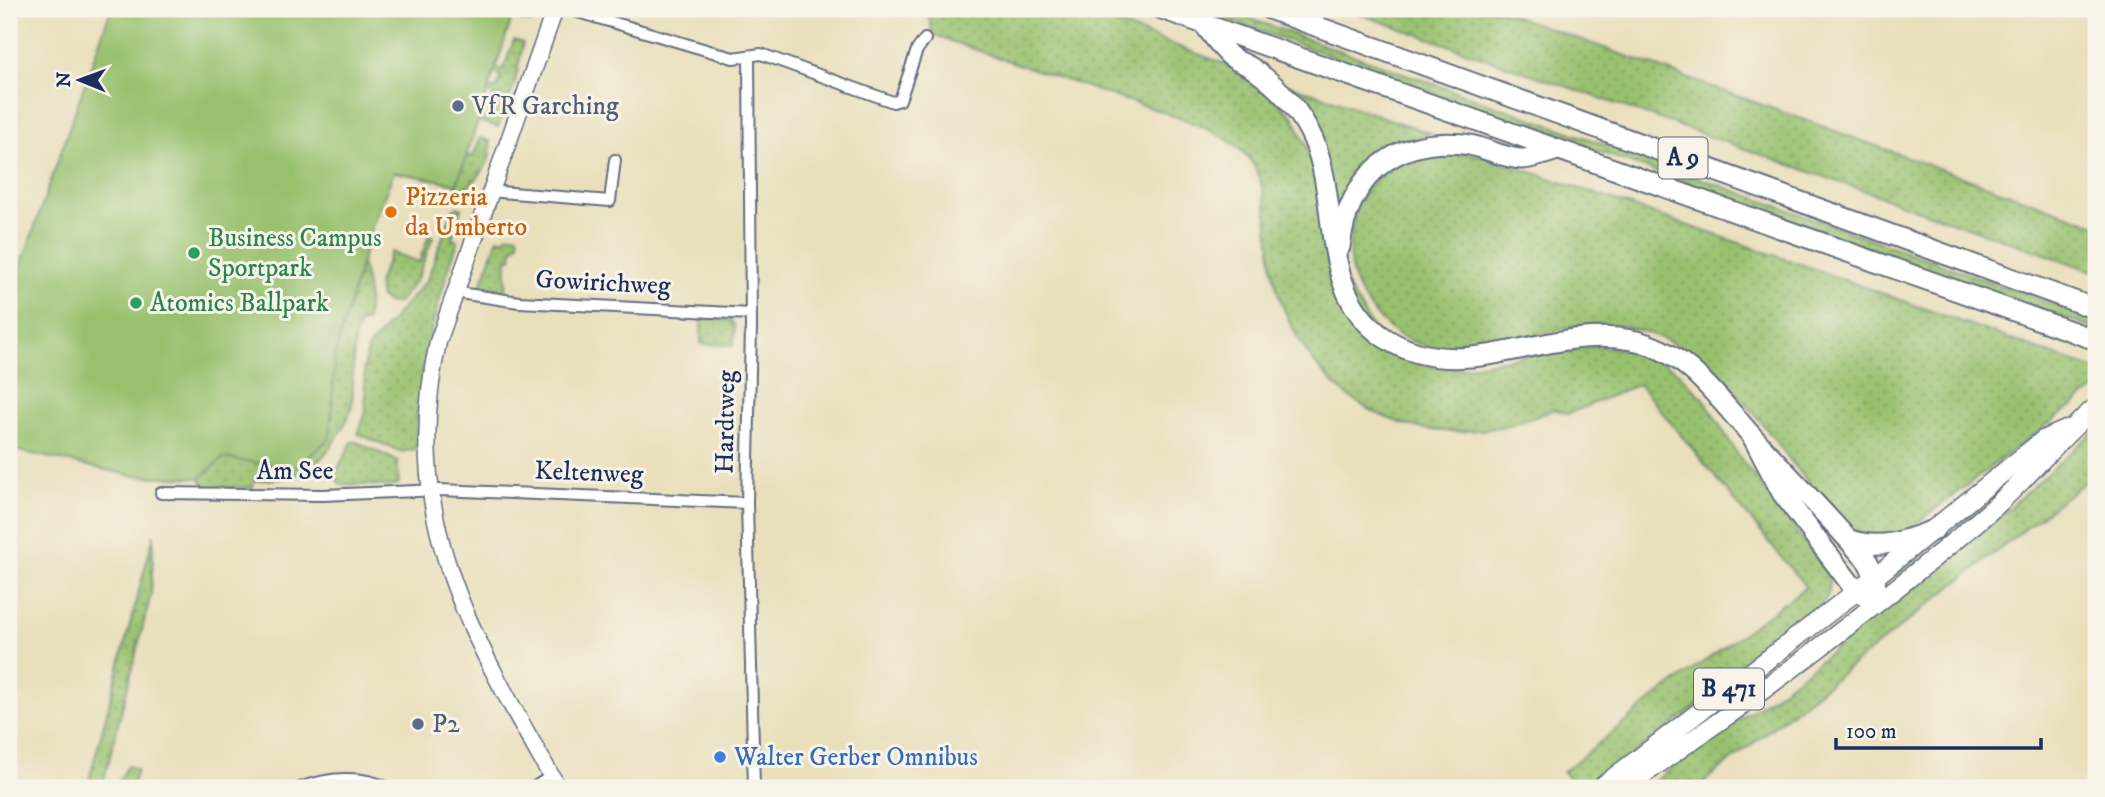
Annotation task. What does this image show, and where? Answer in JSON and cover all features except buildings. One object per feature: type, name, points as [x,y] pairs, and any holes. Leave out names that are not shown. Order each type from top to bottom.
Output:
[{"type":"highway","name":"A 9","points":[[1162,9],[2096,340]]},
{"type":"highway","name":"A 9","points":[[1269,9],[2096,309]]},
{"type":"highway","points":[[1202,22],[1231,57],[1254,69],[1285,94],[1301,116],[1320,160],[1338,265],[1347,291],[1363,317],[1382,336],[1404,349],[1437,357],[1476,359],[1569,339],[1604,336],[1634,340],[1682,362],[1723,400],[1752,436],[1796,479],[1868,562],[1875,577],[1877,601]]},
{"type":"highway","points":[[1338,265],[1343,225],[1350,202],[1379,165],[1399,153],[1427,143],[1466,144],[1521,159],[1558,150]]},
{"type":"highway","points":[[1752,436],[1782,493],[1856,591],[1877,601]]},
{"type":"highway","points":[[1850,540],[1868,546],[1885,545],[1934,530]]},
{"type":"main road","name":"B 471","points":[[1625,788],[1765,688],[1991,510],[2096,407]]},
{"type":"main road","name":"B 471","points":[[1601,788],[1875,577],[2043,440],[2073,427]]},
{"type":"street","points":[[533,788],[555,782],[474,631],[452,583],[429,490],[426,452],[430,376],[454,290],[555,9]]},
{"type":"street","points":[[568,9],[733,58],[761,54],[893,102],[900,100],[917,50],[925,39]]},
{"type":"street","name":"Hardtweg","points":[[749,56],[751,314],[747,503],[754,788]]},
{"type":"street","points":[[489,191],[610,201],[615,160]]},
{"type":"street","name":"Gowirichweg","points":[[454,290],[520,302],[751,314]]},
{"type":"street","name":"Am See","points":[[161,493],[324,495],[429,490]]},
{"type":"street","name":"Keltenweg","points":[[429,490],[747,503]]},
{"type":"street","points":[[300,788],[318,782],[352,779],[388,788]]},
{"type":"green space","name":"Business Campus Sportpark","points":[[111,9],[515,9],[457,184],[394,172],[371,229],[335,354],[330,438],[295,468],[223,458],[200,478],[134,476],[9,449],[9,300]]},
{"type":"green space","points":[[507,9],[537,9],[531,23],[506,17]]},
{"type":"green space","points":[[927,9],[1078,9],[1244,71],[1293,116],[1316,168],[1329,256],[1385,348],[1405,359],[1440,367],[1461,368],[1543,352],[1595,346],[1627,350],[1661,362],[1678,372],[1704,399],[1738,455],[1826,570],[1830,586],[1826,599],[1806,622],[1590,788],[1578,788],[1563,772],[1661,693],[1806,587],[1639,384],[1568,414],[1554,409],[1510,425],[1466,431],[1424,429],[1386,417],[1350,397],[1320,369],[1295,333],[1273,274],[1261,184],[1256,169],[1236,146],[1203,127],[1184,120],[942,38],[933,34]]},
{"type":"green space","points":[[1199,9],[1223,9],[2096,319],[2096,329]]},
{"type":"green space","points":[[1345,9],[1496,9],[2096,225],[2096,272]]},
{"type":"green space","points":[[514,40],[523,43],[515,83],[498,127],[478,121],[479,116],[487,118],[494,95],[485,91],[486,87],[496,90],[501,76],[492,72],[494,67],[503,70]]},
{"type":"green space","points":[[1290,85],[1430,133],[1384,154],[1366,174],[1339,216],[1305,106]]},
{"type":"green space","points":[[480,138],[490,141],[486,165],[477,178],[459,193],[455,191],[466,155],[473,157]]},
{"type":"green space","points":[[1429,149],[1482,155],[1800,264],[2096,370],[2096,388],[1902,534],[1877,537],[1857,534],[1840,520],[1806,481],[1756,416],[1720,376],[1700,359],[1667,341],[1631,328],[1593,325],[1495,344],[1438,348],[1412,342],[1388,327],[1366,302],[1351,270],[1349,247],[1353,224],[1361,199],[1375,180],[1395,165]]},
{"type":"green space","points":[[462,208],[452,239],[458,241],[428,344],[419,396],[416,449],[402,452],[358,434],[366,412],[364,368],[368,348],[427,280],[453,209]]},
{"type":"green space","points":[[429,235],[433,237],[417,279],[398,303],[388,303],[380,297],[378,283],[391,252],[419,262]]},
{"type":"green space","points":[[507,235],[518,235],[519,243],[513,248],[512,259],[507,259],[506,293],[488,290],[481,285],[498,238],[504,240]]},
{"type":"green space","points":[[357,249],[367,285],[368,303],[366,322],[360,322],[353,342],[352,408],[339,434],[322,458],[313,466],[294,475],[254,481],[253,488],[206,487],[199,476]]},
{"type":"green space","points":[[701,319],[731,320],[735,327],[734,345],[701,344]]},
{"type":"green space","points":[[2096,429],[2096,473],[1696,788],[1647,788],[1682,759],[1786,687],[1984,531]]},
{"type":"green space","points":[[352,442],[397,461],[399,483],[393,486],[340,484],[334,476]]},
{"type":"green space","points":[[1983,502],[1987,503],[1899,575],[1894,575]]},
{"type":"green space","points":[[154,534],[151,594],[102,788],[87,788]]},
{"type":"green space","points":[[128,766],[137,769],[132,788],[114,788]]},
{"type":"place","name":"VfR Garching","points":[[458,106]]},
{"type":"place","name":"Pizzeria da Umberto","points":[[391,212]]},
{"type":"place","name":"Business Campus Sportpark","points":[[194,253]]},
{"type":"place","name":"Atomics Ballpark","points":[[136,303]]},
{"type":"place","name":"P2","points":[[418,724]]},
{"type":"place","name":"Walter Gerber Omnibus","points":[[720,757]]}]
